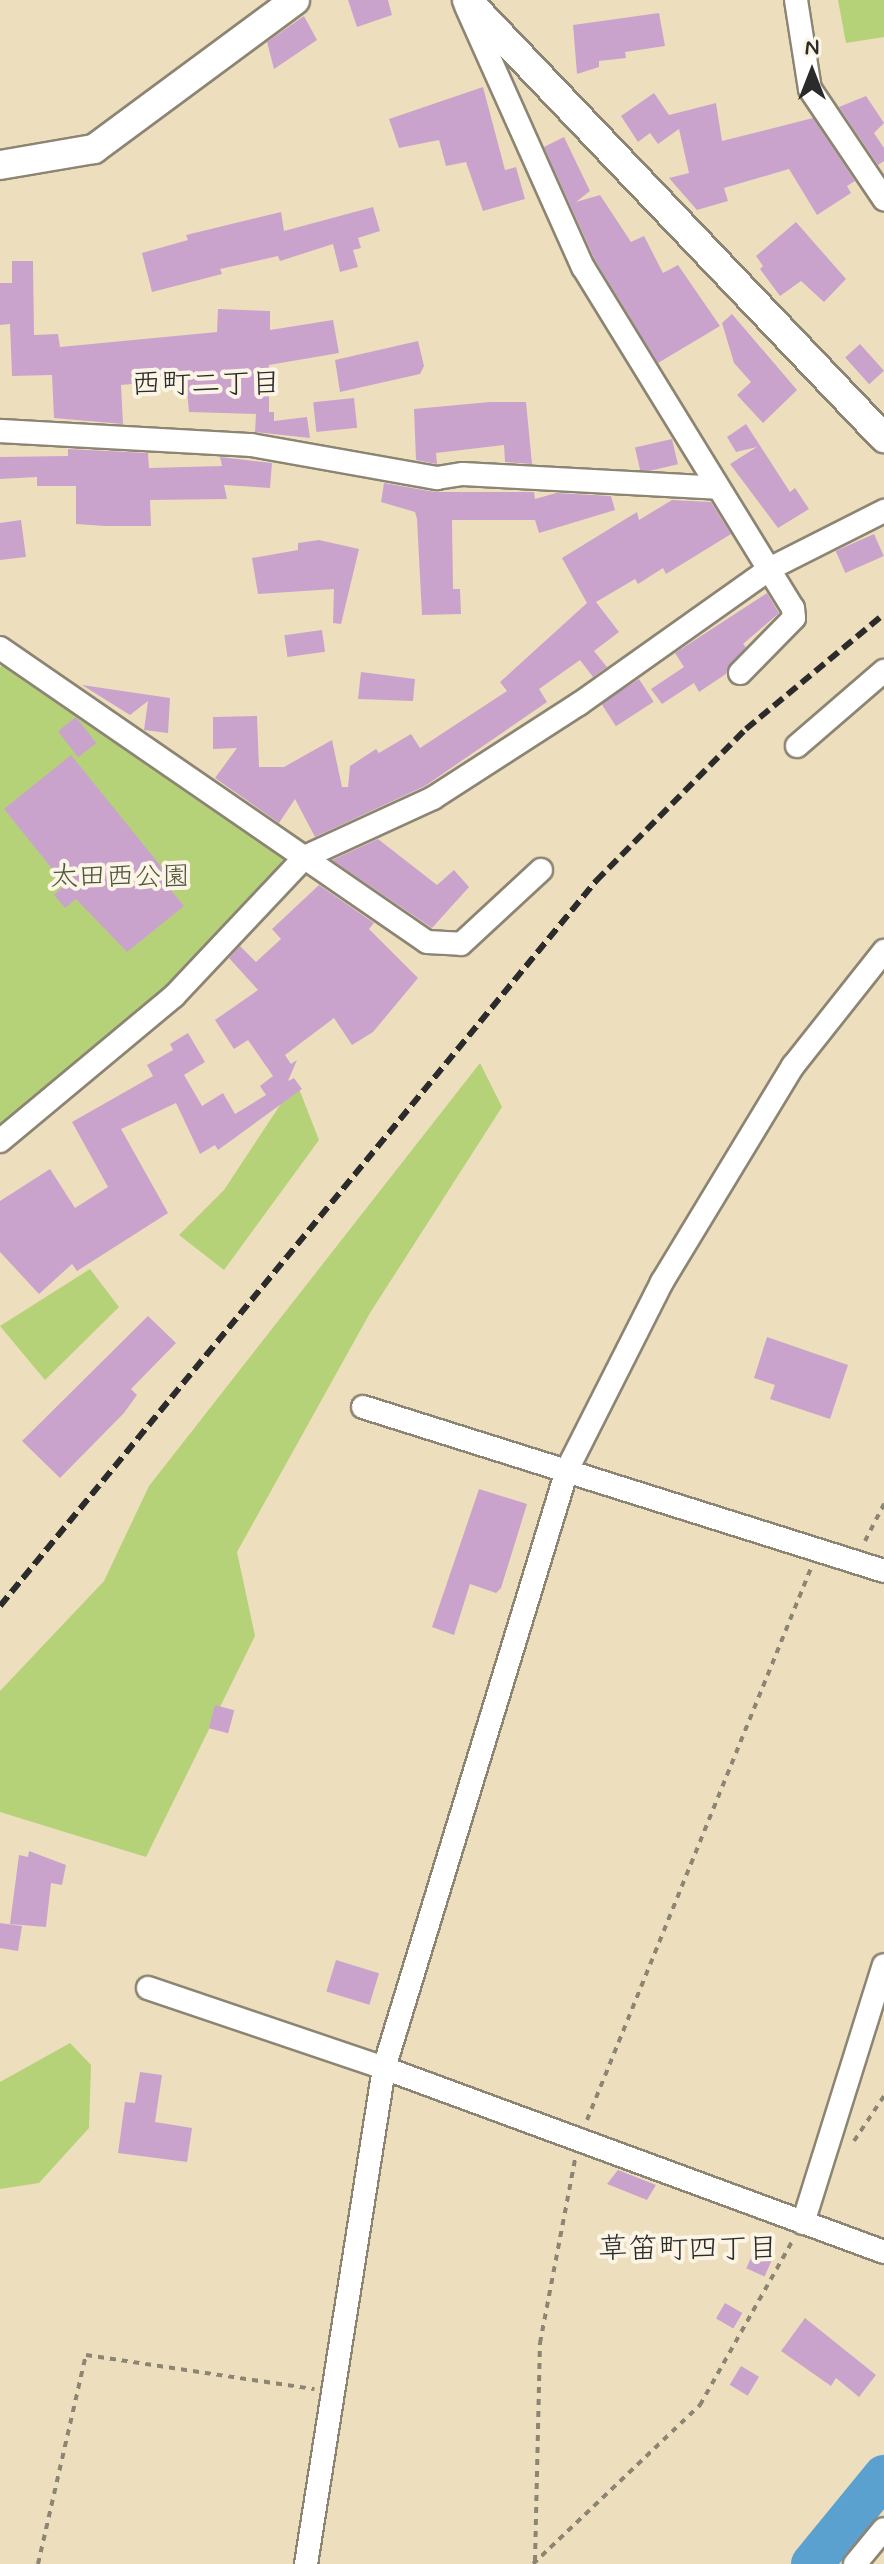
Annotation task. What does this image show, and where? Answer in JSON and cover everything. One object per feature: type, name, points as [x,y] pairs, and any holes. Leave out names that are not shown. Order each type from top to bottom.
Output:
[{"type":"street","points":[[0,165],[94,149],[295,0]]},
{"type":"street","points":[[466,0],[884,438]]},
{"type":"street","points":[[466,0],[583,267],[718,488],[771,568],[794,618],[740,673]]},
{"type":"street","points":[[796,0],[810,89],[884,199]]},
{"type":"street","points":[[0,431],[251,445],[437,478],[463,474],[718,488]]},
{"type":"street","points":[[0,1141],[174,996],[305,857],[433,798],[579,704],[771,568],[884,511]]},
{"type":"street","points":[[4,658],[305,857],[427,942],[461,944],[541,870]]},
{"type":"street","points":[[797,746],[884,671]]},
{"type":"street","points":[[306,2564],[384,2068],[567,1470],[662,1282],[793,1066],[884,951]]},
{"type":"street","points":[[363,1407],[884,1571]]},
{"type":"street","points":[[803,2223],[884,1965]]},
{"type":"street","points":[[148,1988],[384,2068],[884,2252]]},
{"type":"street","points":[[855,2564],[884,2529]]},
{"type":"path","points":[[855,1561],[884,1504]]},
{"type":"path","points":[[534,2562],[540,2343],[579,2140],[818,1550]]},
{"type":"path","points":[[534,2562],[700,2405],[803,2223]]},
{"type":"path","points":[[38,2564],[86,2355],[332,2392]]},
{"type":"green space","points":[[838,0],[884,0],[884,37],[846,43]]},
{"type":"green space","name":"太田西公園","points":[[11,658],[305,857],[174,996],[0,1141],[0,667]]},
{"type":"green space","points":[[480,1063],[502,1107],[370,1313],[237,1552],[255,1636],[146,1857],[0,1812],[0,1691],[104,1581],[149,1486]]},
{"type":"green space","points":[[296,1081],[319,1140],[224,1270],[179,1235],[224,1190]]},
{"type":"green space","points":[[90,1269],[119,1307],[45,1380],[0,1326]]},
{"type":"green space","points":[[70,2043],[91,2065],[89,2128],[39,2183],[0,2189],[0,2082]]},
{"type":"building","points":[[348,0],[388,0],[392,15],[357,27]]},
{"type":"building","points":[[659,13],[665,46],[625,52],[626,58],[599,61],[599,67],[577,74],[573,25]]},
{"type":"building","points":[[304,16],[317,40],[274,69],[267,42]]},
{"type":"building","points":[[483,87],[505,170],[516,167],[525,199],[483,211],[466,162],[446,166],[439,140],[399,148],[389,119]]},
{"type":"building","points":[[654,93],[669,115],[716,103],[722,141],[813,118],[855,181],[847,186],[851,193],[817,215],[789,169],[724,188],[728,201],[697,210],[669,178],[689,173],[679,129],[658,144],[650,133],[638,142],[621,116]]},
{"type":"building","points":[[866,96],[884,123],[874,133],[884,148],[884,161],[878,165],[839,107]]},
{"type":"building","points":[[564,137],[590,191],[576,202],[600,195],[631,242],[644,236],[663,273],[678,265],[720,326],[658,363],[595,260],[544,147]]},
{"type":"building","points":[[373,207],[380,231],[358,238],[361,248],[353,250],[358,267],[340,272],[333,244],[280,261],[278,256],[220,269],[222,274],[152,292],[142,253],[188,240],[186,235],[281,212],[284,231]]},
{"type":"building","points":[[796,222],[846,279],[824,302],[801,281],[780,296],[760,269],[763,266],[756,256]]},
{"type":"building","points":[[12,261],[33,261],[34,335],[58,334],[60,347],[217,332],[218,309],[270,311],[270,330],[333,320],[339,353],[269,365],[269,412],[274,412],[274,421],[307,417],[310,438],[255,432],[256,414],[189,412],[186,379],[121,385],[123,424],[54,418],[52,375],[12,376],[10,324],[0,325],[0,283],[12,283]]},
{"type":"building","points":[[732,314],[797,390],[763,423],[737,395],[751,382],[734,363],[722,323]]},
{"type":"building","points":[[418,341],[424,366],[420,374],[340,392],[335,360]]},
{"type":"building","points":[[860,344],[884,371],[869,384],[845,357]]},
{"type":"building","points":[[354,398],[357,428],[316,432],[313,402]]},
{"type":"building","points":[[526,402],[532,464],[505,462],[504,445],[436,453],[437,464],[416,460],[414,409]]},
{"type":"building","points":[[746,424],[790,492],[795,488],[809,509],[778,528],[730,464],[757,447],[736,452],[727,437]]},
{"type":"building","points":[[672,439],[678,464],[641,473],[635,448]]},
{"type":"building","points":[[68,449],[148,453],[149,468],[222,466],[220,457],[272,463],[270,488],[224,485],[227,499],[150,500],[151,526],[105,526],[76,524],[76,486],[37,486],[37,477],[0,479],[0,457],[68,456]]},
{"type":"building","points":[[384,483],[435,492],[534,492],[535,499],[556,493],[611,496],[615,510],[539,533],[535,520],[452,520],[453,589],[460,589],[461,614],[422,615],[415,512],[381,502]]},
{"type":"building","points":[[672,500],[711,502],[731,534],[666,574],[663,568],[638,584],[635,579],[596,602],[619,632],[594,651],[607,667],[593,677],[580,660],[539,689],[547,702],[425,786],[315,837],[295,799],[279,823],[215,778],[237,748],[213,749],[213,717],[257,716],[259,767],[284,767],[332,740],[342,787],[348,787],[350,766],[376,749],[379,753],[411,734],[420,748],[507,691],[500,682],[587,603],[562,558],[637,512],[639,520]]},
{"type":"building","points":[[21,520],[26,557],[0,560],[0,523]]},
{"type":"building","points":[[874,534],[884,556],[845,573],[836,551]]},
{"type":"building","points":[[319,540],[359,549],[341,624],[333,623],[334,589],[258,594],[252,558],[298,550],[298,543]]},
{"type":"building","points":[[767,593],[779,613],[743,644],[746,647],[726,674],[699,692],[694,683],[662,704],[651,689],[684,667],[675,653]]},
{"type":"building","points":[[322,630],[325,652],[287,657],[284,635]]},
{"type":"building","points":[[361,672],[415,679],[413,701],[358,699]]},
{"type":"building","points":[[639,679],[654,702],[616,726],[601,704]]},
{"type":"building","points":[[82,685],[170,698],[168,733],[144,730],[148,701],[130,715]]},
{"type":"building","points":[[76,717],[96,743],[78,757],[58,731]]},
{"type":"building","points":[[71,755],[168,875],[162,879],[184,906],[127,952],[76,899],[65,908],[54,895],[65,885],[4,809]]},
{"type":"building","points":[[378,839],[437,885],[454,870],[469,887],[432,928],[332,860]]},
{"type":"building","points":[[319,885],[374,923],[369,929],[418,978],[373,1032],[352,1045],[334,1018],[285,1055],[291,1064],[297,1060],[288,1081],[294,1078],[302,1089],[218,1150],[215,1145],[200,1154],[176,1103],[121,1129],[168,1213],[77,1271],[72,1264],[39,1294],[0,1252],[0,1201],[50,1169],[75,1208],[108,1187],[72,1122],[153,1076],[147,1065],[173,1050],[170,1044],[188,1033],[205,1062],[184,1075],[202,1106],[223,1093],[235,1114],[266,1095],[260,1086],[273,1076],[248,1040],[234,1049],[215,1020],[258,990],[229,958],[240,946],[256,962],[281,939],[272,929]]},
{"type":"building","points":[[148,1316],[176,1343],[131,1389],[137,1395],[124,1413],[60,1478],[22,1441]]},
{"type":"building","points":[[767,1337],[848,1365],[830,1419],[770,1399],[775,1385],[754,1378]]},
{"type":"building","points":[[479,1489],[527,1504],[501,1588],[496,1593],[470,1584],[454,1635],[432,1627]]},
{"type":"building","points":[[215,1705],[234,1710],[228,1733],[209,1728]]},
{"type":"building","points":[[29,1851],[66,1865],[62,1885],[51,1883],[46,1927],[10,1924],[19,1855],[28,1857]]},
{"type":"building","points":[[0,1923],[22,1926],[18,1951],[0,1948]]},
{"type":"building","points":[[336,1960],[379,1973],[369,2005],[326,1992]]},
{"type":"building","points":[[140,2072],[162,2075],[155,2122],[192,2128],[187,2162],[118,2153],[125,2102],[135,2103]]},
{"type":"building","points":[[618,2170],[656,2185],[647,2200],[607,2184]]},
{"type":"building","points":[[754,2251],[772,2259],[765,2276],[746,2268]]},
{"type":"building","points":[[725,2303],[742,2313],[733,2329],[716,2319]]},
{"type":"building","points":[[805,2318],[876,2375],[859,2397],[836,2378],[831,2386],[781,2351]]},
{"type":"building","points":[[741,2366],[759,2377],[748,2396],[730,2385]]},
{"type":"waterway","points":[[812,2564],[884,2476]]},
{"type":"railway","points":[[0,1606],[596,881],[746,729],[884,614]]},
{"type":"district","name":"西町二丁目","points":[[206,385]]},
{"type":"district","name":"草笛町四丁目","points":[[688,2250]]}]
